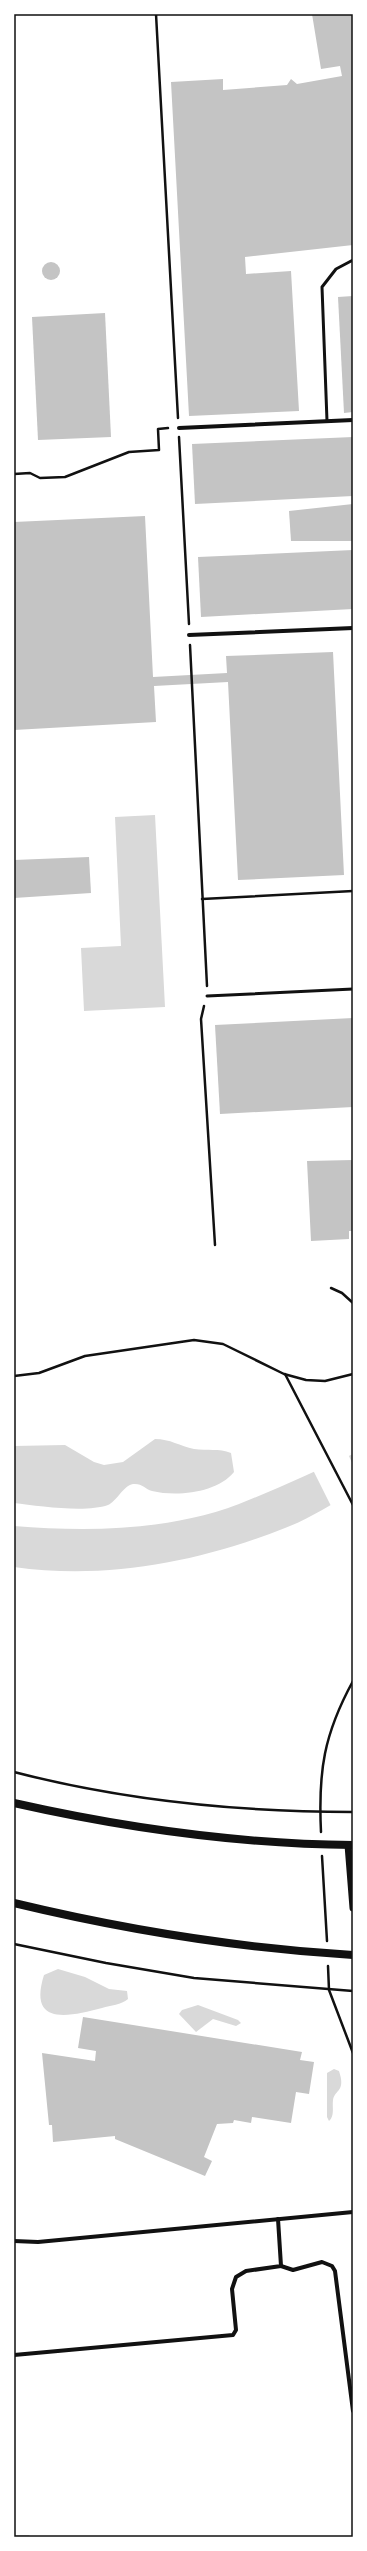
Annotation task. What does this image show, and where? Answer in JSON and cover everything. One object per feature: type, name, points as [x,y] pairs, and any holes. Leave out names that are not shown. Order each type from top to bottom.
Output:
[{"type":"main road","points":[[14,1803],[130,1825],[212,1836],[351,1845]]},
{"type":"main road","points":[[14,1903],[178,1937],[251,1947],[353,1955]]},
{"type":"street","points":[[179,428],[353,420]]},
{"type":"street","points":[[189,635],[353,628]]},
{"type":"street","points":[[351,1845],[353,1908]]},
{"type":"street","points":[[14,2241],[38,2242],[353,2212]]},
{"type":"street","points":[[278,2219],[281,2266]]},
{"type":"street","points":[[14,2354],[230,2336],[236,2330],[232,2289],[236,2277],[246,2271],[281,2266],[293,2270],[322,2262],[327,2263],[335,2271],[353,2411]]},
{"type":"lane","points":[[327,421],[322,287],[329,275],[353,260]]},
{"type":"lane","points":[[207,996],[353,989]]},
{"type":"path","points":[[156,14],[179,428],[207,996],[201,1019],[215,1245]]},
{"type":"path","points":[[14,474],[30,473],[40,478],[65,477],[129,452],[160,450],[158,429],[179,428]]},
{"type":"path","points":[[202,899],[353,891]]},
{"type":"path","points":[[330,1288],[342,1293],[353,1303]]},
{"type":"path","points":[[14,1376],[39,1373],[85,1356],[194,1340],[223,1344],[284,1374],[313,1381],[339,1379],[353,1374]]},
{"type":"path","points":[[284,1374],[353,1505]]},
{"type":"path","points":[[353,1680],[341,1702],[326,1740],[320,1776],[320,1811],[329,1990],[353,2053]]},
{"type":"path","points":[[14,1772],[74,1788],[142,1799],[212,1807],[353,1812]]},
{"type":"path","points":[[14,1944],[106,1963],[194,1978],[353,1991]]},
{"type":"path","points":[[14,2536],[29,2537]]},
{"type":"shaded area","points":[[155,815],[165,1007],[84,1011],[81,948],[121,946],[115,817]]},
{"type":"shaded area","points":[[155,1439],[165,1440],[194,1449],[231,1453],[234,1472],[218,1485],[196,1492],[173,1494],[162,1493],[152,1491],[141,1485],[129,1485],[111,1503],[99,1507],[75,1509],[14,1503],[14,1446],[65,1445],[94,1462],[104,1465],[123,1462]]},
{"type":"shaded area","points":[[353,1454],[353,1493],[303,1520],[252,1540],[186,1559],[118,1569],[83,1571],[14,1567],[14,1526],[99,1529],[184,1520],[239,1504]]},
{"type":"shaded area","points":[[58,1969],[85,1977],[109,1989],[127,1991],[128,1999],[119,2004],[76,2014],[54,2014],[46,2010],[42,2003],[41,1991],[44,1975]]},
{"type":"shaded area","points":[[198,2005],[238,2020],[241,2023],[236,2026],[213,2019],[196,2032],[179,2014],[182,2010]]},
{"type":"shaded area","points":[[334,2069],[339,2071],[341,2087],[334,2096],[333,2114],[329,2121],[327,2117],[327,2073]]},
{"type":"pier","points":[[348,1454],[353,1465],[353,1495],[331,1506],[313,1470]]},
{"type":"building","points":[[312,14],[353,14],[353,245],[245,257],[246,274],[291,271],[299,411],[189,416],[171,82],[223,79],[223,90],[287,85],[291,79],[297,84],[342,76],[340,66],[321,69]]},
{"type":"building","points":[[51,262],[57,265],[60,271],[57,277],[51,280],[45,277],[42,271],[45,265]]},
{"type":"building","points":[[353,296],[353,412],[344,413],[338,297]]},
{"type":"building","points":[[105,313],[111,437],[38,440],[32,317]]},
{"type":"building","points":[[353,437],[353,496],[195,504],[192,444]]},
{"type":"building","points":[[353,504],[353,541],[291,541],[289,511]]},
{"type":"building","points":[[145,516],[153,677],[227,673],[226,656],[333,652],[344,875],[238,880],[228,682],[154,686],[156,722],[14,730],[14,522]]},
{"type":"building","points":[[353,550],[353,609],[201,617],[198,557]]},
{"type":"building","points":[[89,857],[91,893],[14,898],[14,860]]},
{"type":"building","points":[[353,1018],[353,1107],[220,1114],[215,1025]]},
{"type":"building","points":[[353,1160],[353,1231],[349,1231],[349,1239],[311,1241],[307,1161]]},
{"type":"building","points":[[83,2017],[302,2052],[300,2060],[314,2062],[309,2094],[296,2092],[291,2123],[252,2117],[251,2123],[234,2120],[233,2123],[217,2124],[204,2157],[212,2161],[205,2176],[115,2139],[115,2136],[53,2142],[52,2125],[49,2125],[42,2053],[95,2061],[96,2051],[78,2048]]}]
